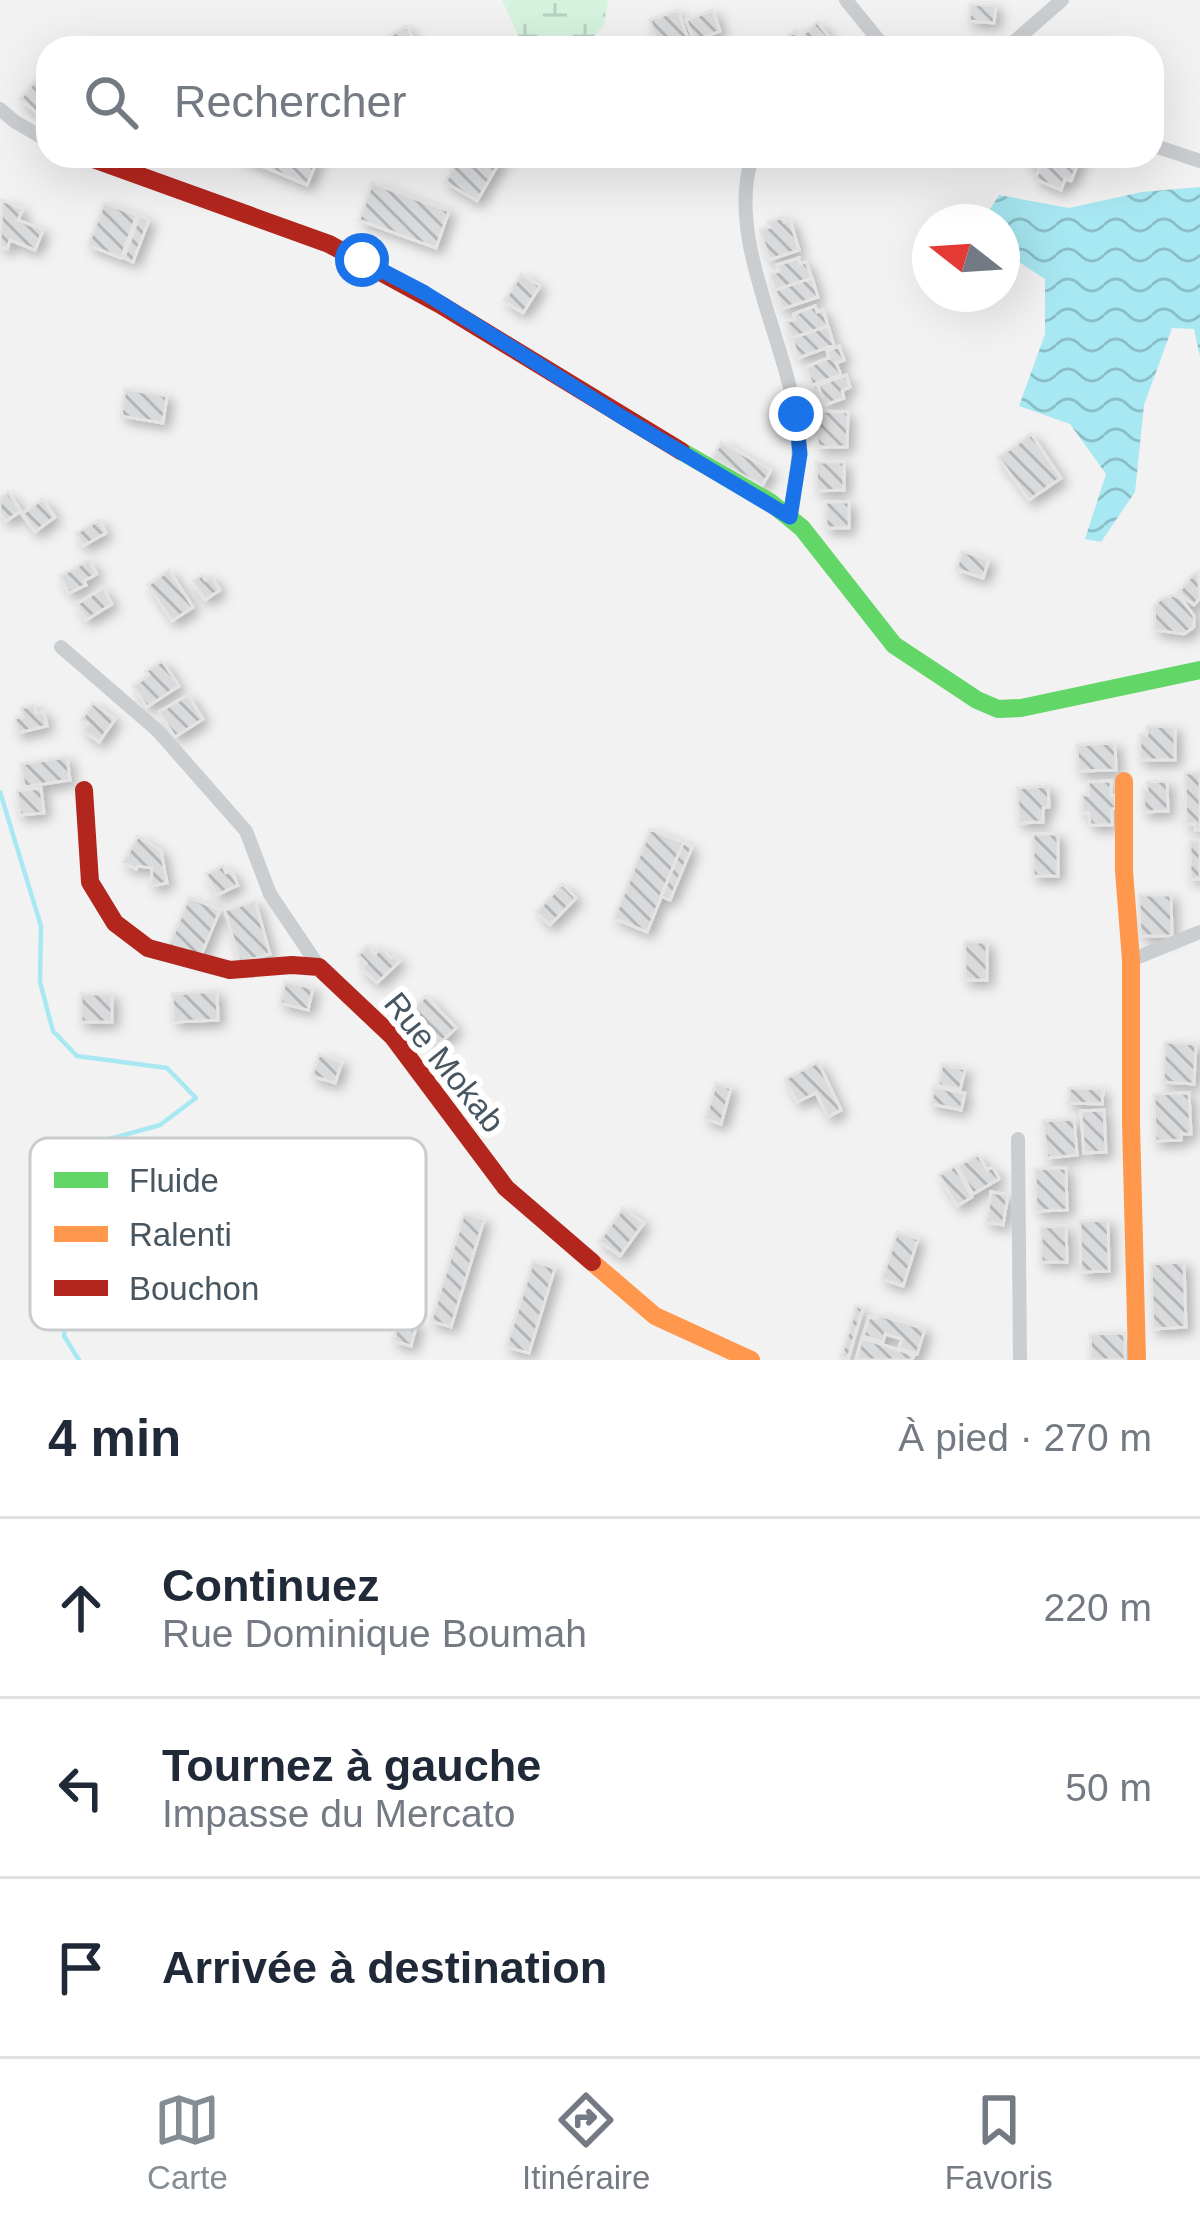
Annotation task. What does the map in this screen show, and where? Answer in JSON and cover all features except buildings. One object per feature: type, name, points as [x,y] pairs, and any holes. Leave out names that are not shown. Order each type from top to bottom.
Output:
[{"type":"street","points":[[846,0],[875,36]]},
{"type":"street","points":[[1024,36],[1062,0]]},
{"type":"street","points":[[0,109],[36,134]]},
{"type":"street","points":[[1164,150],[1200,161]]},
{"type":"street","points":[[118,168],[362,260],[425,293],[790,517],[894,645],[962,692],[998,709],[1021,708],[1198,666]]},
{"type":"street","points":[[750,168],[747,230],[796,414],[800,454],[790,517]]},
{"type":"street","points":[[61,646],[158,730],[246,831],[270,894],[320,967]]},
{"type":"street","points":[[1124,781],[1137,1360]]},
{"type":"street","points":[[84,790],[90,882],[115,923],[148,948],[230,970],[320,967]]},
{"type":"street","points":[[1131,960],[1200,932]]},
{"type":"street","name":"Rue Mokab","points":[[320,967],[393,1037],[506,1188],[655,1316],[752,1360]]},
{"type":"street","points":[[1018,1138],[1020,1360]]},
{"type":"green space","points":[[502,0],[608,0],[604,25],[594,36],[518,36]]},
{"type":"water","points":[[1200,187],[1200,357],[1194,329],[1172,328],[1144,405],[1135,492],[1101,542],[1085,539],[1106,474],[1070,424],[1019,406],[1045,334],[1045,279],[1020,263],[1020,204],[993,204],[999,195],[1069,208],[1142,192]]},
{"type":"waterway","points":[[0,792],[41,926],[40,982],[53,1031],[77,1056],[167,1068],[196,1098],[160,1125],[113,1138]]},
{"type":"waterway","points":[[65,1330],[79,1360]]},
{"type":"traffic: fast","points":[[681,451],[770,502],[802,528],[894,645],[998,709],[1200,670]]},
{"type":"traffic: slow","points":[[1124,781],[1137,1360]]},
{"type":"traffic: slow","points":[[592,1262],[655,1316],[751,1360]]},
{"type":"traffic: jam","points":[[118,168],[329,244],[441,305],[681,451]]},
{"type":"traffic: jam","points":[[84,790],[90,882],[115,923],[148,948],[230,970],[319,967],[393,1037],[506,1188],[592,1262]]},
{"type":"route","points":[[362,260],[425,293],[790,517],[800,454],[796,414]]}]
